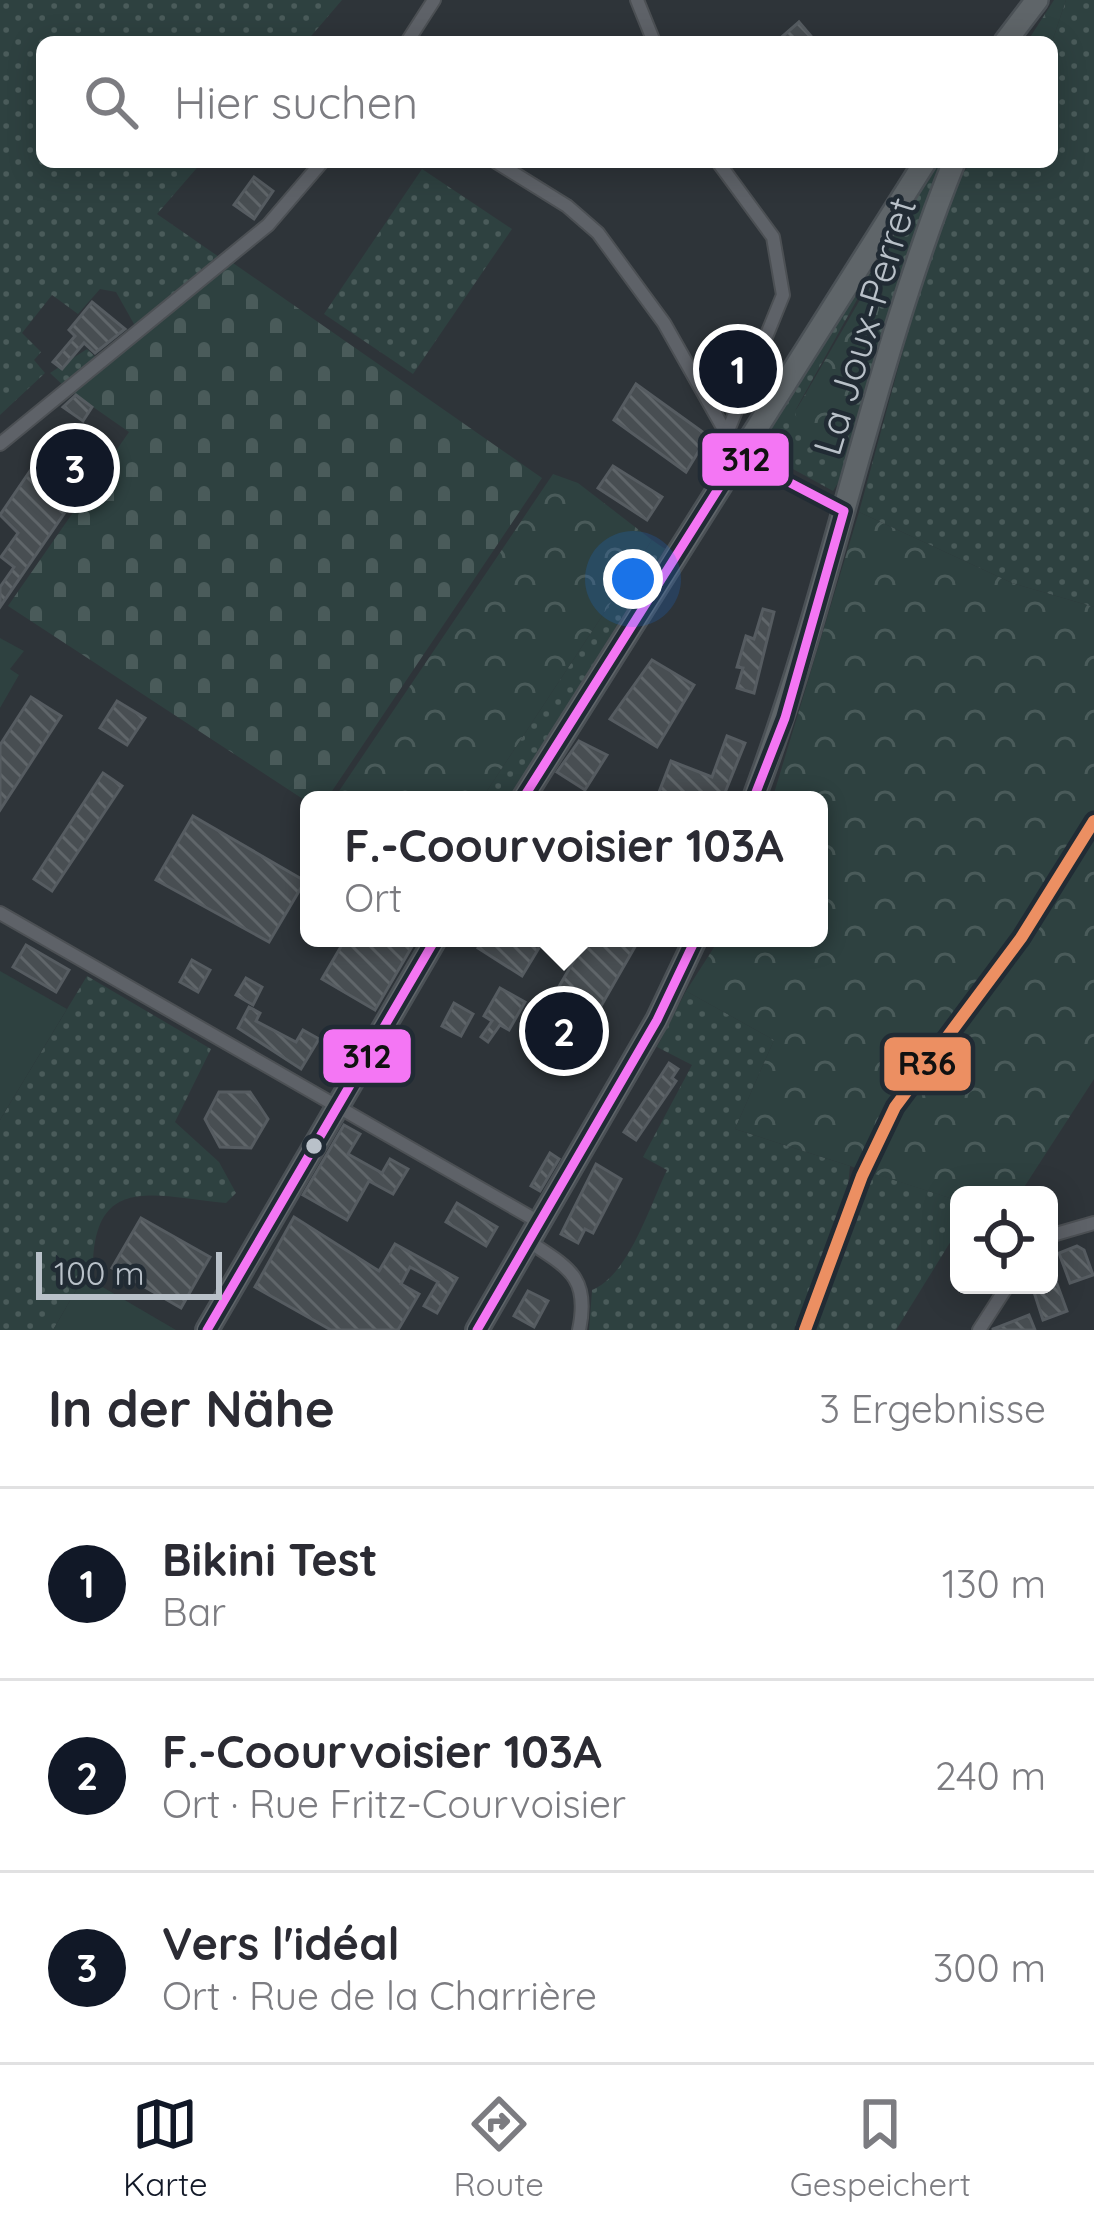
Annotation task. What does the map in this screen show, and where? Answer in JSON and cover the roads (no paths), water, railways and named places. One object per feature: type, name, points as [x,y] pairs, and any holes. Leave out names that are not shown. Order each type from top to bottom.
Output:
[{"type":"main road","points":[[1010,36],[1038,0]]},
{"type":"main road","points":[[1019,36],[1038,0]]},
{"type":"main road","name":"La Joux-Perret","points":[[528,791],[921,168]]},
{"type":"main road","name":"La Joux-Perret","points":[[757,791],[785,718],[910,286],[952,168]]},
{"type":"main road","points":[[207,1330],[431,947]]},
{"type":"main road","points":[[477,1330],[647,1038],[692,947]]},
{"type":"street","points":[[411,36],[434,0]]},
{"type":"street","points":[[637,0],[652,36]]},
{"type":"street","points":[[0,444],[268,225],[317,168]]},
{"type":"street","points":[[506,168],[567,206],[598,233],[656,310],[740,456],[844,512]]},
{"type":"street","points":[[722,168],[773,237],[783,295],[727,433]]},
{"type":"street","points":[[0,913],[338,1105],[534,1232],[574,1273],[584,1300],[579,1330]]},
{"type":"street","points":[[1058,1233],[1094,1222]]},
{"type":"street","points":[[979,1330],[1002,1294]]},
{"type":"place","name":"Bikini Test","points":[[738,369]]},
{"type":"place","name":"Vers l'idéal","points":[[75,468]]},
{"type":"place","name":"F.-Coourvoisier 103A","points":[[564,1031]]}]
